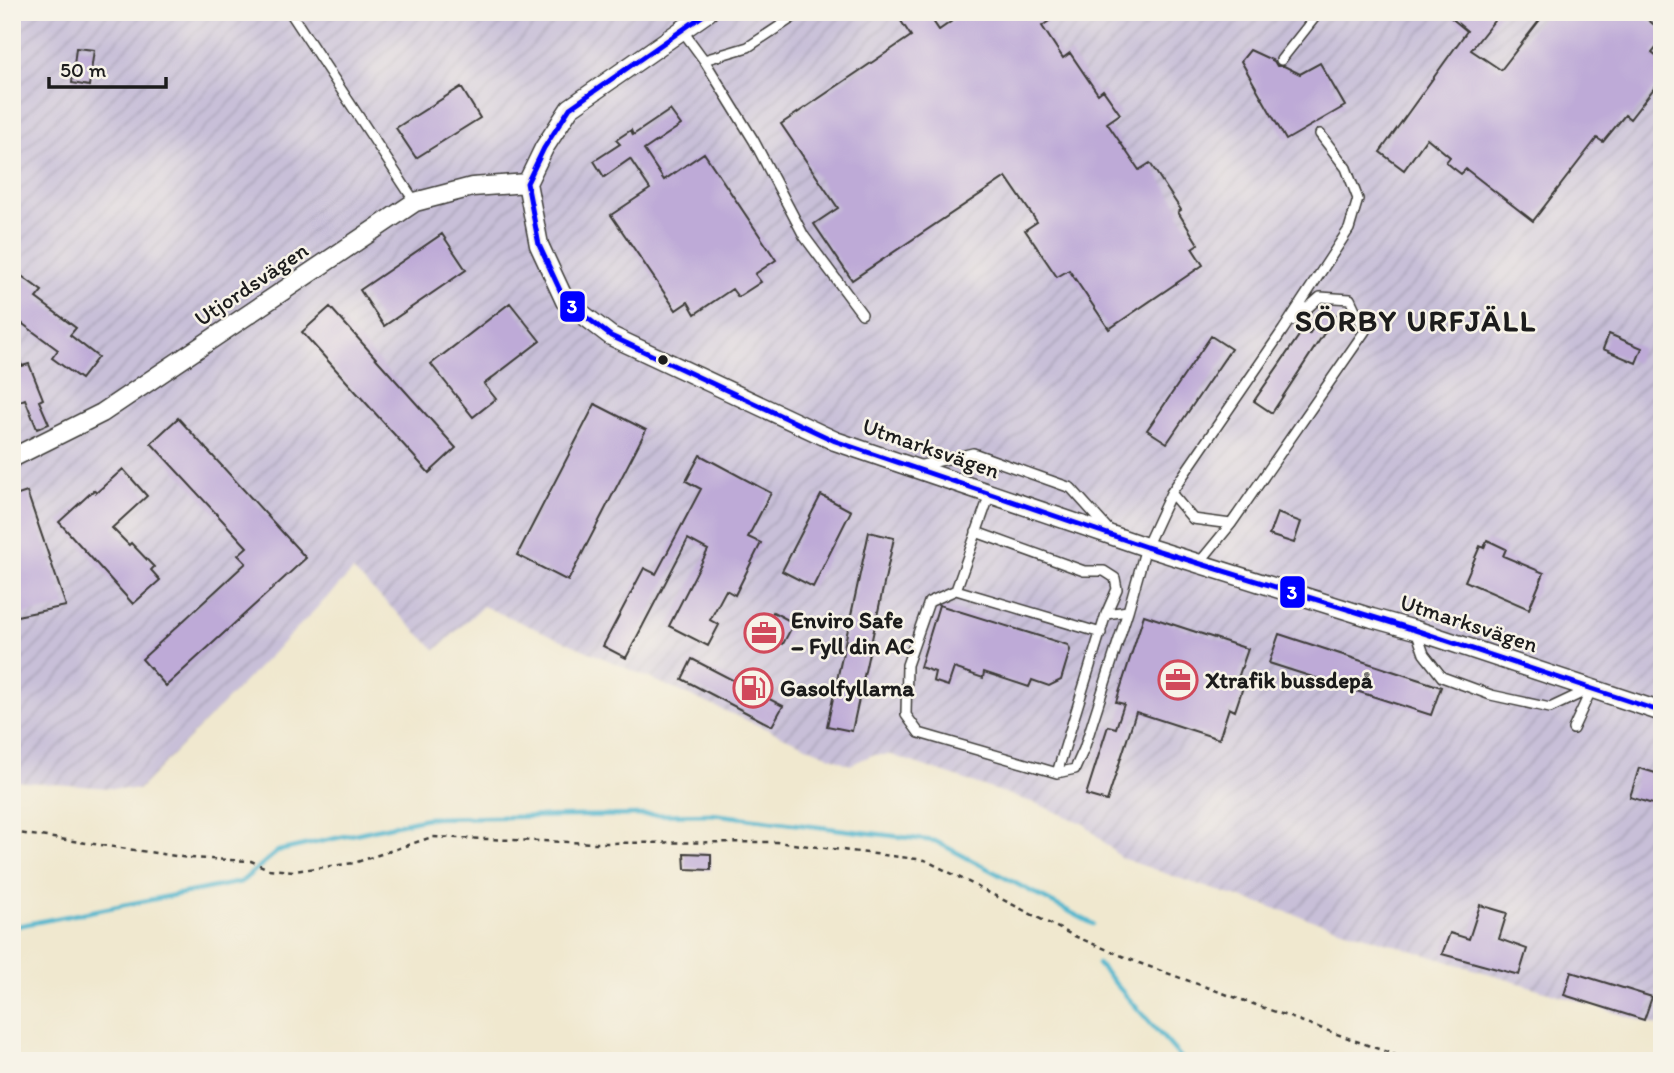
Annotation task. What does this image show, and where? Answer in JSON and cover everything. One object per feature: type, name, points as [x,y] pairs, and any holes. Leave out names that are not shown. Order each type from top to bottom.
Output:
[{"type":"street","points":[[527,183],[544,148],[570,108],[708,12]]},
{"type":"street","name":"Utjordsvägen","points":[[12,458],[102,413],[415,202],[472,187],[527,183]]},
{"type":"street","name":"Utmarksvägen","points":[[527,183],[539,245],[565,301],[611,335],[835,441],[1146,547],[1415,630],[1662,712]]},
{"type":"lane","points":[[290,12],[415,202]]},
{"type":"lane","points":[[704,60],[748,47],[801,12]]},
{"type":"lane","points":[[1281,60],[1319,12]]},
{"type":"lane","points":[[682,30],[704,60],[754,141],[804,236],[862,314]]},
{"type":"lane","points":[[1101,633],[956,590],[929,602],[907,665],[906,715],[919,733],[1056,773],[1075,769],[1084,749],[1146,547],[1171,493],[1349,229],[1358,199],[1346,168],[1320,134]]},
{"type":"lane","points":[[1199,564],[1231,524],[1365,331],[1350,299],[1320,297],[1283,330]]},
{"type":"lane","points":[[912,467],[973,453],[1070,488],[1112,534]]},
{"type":"lane","points":[[1171,493],[1193,519],[1231,524]]},
{"type":"lane","points":[[956,590],[990,494]]},
{"type":"lane","points":[[976,532],[1084,571],[1104,571],[1115,578],[1117,589],[1106,614],[1056,773]]},
{"type":"lane","points":[[1106,614],[1128,611]]},
{"type":"lane","points":[[1415,630],[1424,654],[1442,677],[1490,695],[1549,708],[1591,688]]},
{"type":"lane","points":[[1573,729],[1591,688]]},
{"type":"path","points":[[12,832],[189,858],[251,862],[268,869],[295,871],[354,863],[432,837],[594,843],[776,842],[925,860],[1072,935],[1139,963],[1412,1061]]},
{"type":"shaded area","points":[[12,12],[1662,12],[1662,1027],[1199,885],[1121,858],[1084,824],[1040,805],[891,755],[872,755],[850,765],[483,606],[436,650],[353,571],[138,790],[12,781]]},
{"type":"building","points":[[895,12],[927,12],[939,30],[965,12],[1062,12],[1042,26],[1063,58],[1070,53],[1098,94],[1103,90],[1120,114],[1107,123],[1139,170],[1150,163],[1181,210],[1178,212],[1198,244],[1192,248],[1203,265],[1109,329],[1069,270],[1057,277],[1025,230],[1037,222],[1006,177],[852,280],[814,224],[838,208],[781,124],[911,36]]},
{"type":"building","points":[[1444,12],[1501,12],[1471,50],[1501,70],[1546,12],[1638,12],[1662,31],[1662,41],[1652,53],[1662,61],[1662,78],[1630,119],[1625,115],[1603,142],[1597,138],[1533,221],[1466,169],[1461,174],[1452,167],[1446,162],[1450,157],[1427,138],[1404,170],[1380,152],[1467,31]]},
{"type":"building","points":[[76,48],[94,50],[89,86],[72,83]]},
{"type":"building","points":[[1250,50],[1274,61],[1277,66],[1284,66],[1300,74],[1320,63],[1345,106],[1286,140],[1241,61]]},
{"type":"building","points":[[461,87],[480,118],[416,158],[396,128]]},
{"type":"building","points":[[670,110],[681,125],[644,150],[664,180],[704,153],[776,260],[755,274],[761,282],[738,297],[732,289],[695,314],[688,302],[676,310],[611,215],[650,189],[630,159],[604,177],[594,161],[620,144],[616,140],[631,130],[633,135]]},
{"type":"building","points":[[442,234],[466,270],[384,326],[360,290]]},
{"type":"building","points":[[12,269],[42,291],[36,298],[76,328],[70,335],[98,357],[81,379],[52,358],[58,350],[12,316]]},
{"type":"building","points":[[510,303],[540,341],[484,384],[496,399],[473,417],[431,364]]},
{"type":"building","points":[[330,307],[456,448],[429,473],[302,332]]},
{"type":"building","points":[[1326,309],[1336,315],[1272,413],[1254,401],[1303,330],[1309,334]]},
{"type":"building","points":[[1609,334],[1642,348],[1636,363],[1603,349]]},
{"type":"building","points":[[1211,336],[1231,349],[1167,443],[1147,430]]},
{"type":"building","points":[[12,344],[22,366],[29,364],[43,399],[39,401],[49,424],[37,429],[25,399],[12,404]]},
{"type":"building","points":[[595,404],[646,430],[568,581],[517,555]]},
{"type":"building","points":[[178,418],[306,558],[166,686],[142,659],[246,563],[238,555],[247,547],[151,443]]},
{"type":"building","points":[[700,455],[771,493],[748,537],[761,543],[735,595],[726,590],[710,620],[719,625],[708,646],[669,626],[708,550],[688,539],[626,658],[603,646],[644,568],[656,574],[701,489],[686,481]]},
{"type":"building","points":[[123,469],[147,496],[112,528],[154,567],[151,570],[160,580],[133,604],[59,522],[94,490],[96,493]]},
{"type":"building","points":[[27,492],[66,606],[12,617],[12,497]]},
{"type":"building","points":[[821,495],[851,511],[813,587],[782,571]]},
{"type":"building","points":[[1277,513],[1301,522],[1294,543],[1269,535]]},
{"type":"building","points":[[869,532],[894,538],[852,731],[827,726]]},
{"type":"building","points":[[1487,540],[1506,549],[1503,556],[1544,573],[1529,609],[1465,581],[1480,546],[1484,548]]},
{"type":"building","points":[[939,605],[1068,645],[1070,650],[1061,680],[1049,686],[1032,680],[1029,687],[984,672],[983,678],[954,668],[948,686],[933,681],[935,672],[920,667]]},
{"type":"building","points":[[773,612],[794,623],[783,644],[762,633]]},
{"type":"building","points":[[1144,615],[1248,649],[1237,681],[1244,684],[1235,711],[1229,708],[1219,739],[1136,712],[1107,801],[1086,795],[1108,726],[1116,728],[1124,704],[1116,702]]},
{"type":"building","points":[[1279,634],[1441,687],[1431,715],[1269,663]]},
{"type":"building","points":[[692,659],[783,706],[772,726],[682,679]]},
{"type":"building","points":[[1639,768],[1662,775],[1662,807],[1630,797]]},
{"type":"building","points":[[684,853],[711,854],[711,870],[685,869]]},
{"type":"building","points":[[1480,905],[1507,913],[1499,939],[1527,949],[1519,975],[1442,954],[1450,933],[1469,939]]},
{"type":"building","points":[[1571,972],[1652,997],[1644,1020],[1564,995]]},
{"type":"waterway","points":[[12,927],[241,882],[278,851],[427,818],[712,814],[935,841],[1093,924]]},
{"type":"waterway","points":[[1098,964],[1184,1061]]},
{"type":"transit line","name":"3","points":[[708,12],[570,108],[544,148],[527,183],[539,245],[565,301],[611,336],[835,441],[1146,547],[1415,630],[1662,712]]},
{"type":"place","name":"Enviro Safe – Fyll din AC","points":[[764,633]]},
{"type":"place","name":"Xtrafik bussdepå","points":[[1178,680]]},
{"type":"place","name":"Gasolfyllarna","points":[[753,688]]},
{"type":"district","name":"SÖRBY URFJÄLL","points":[[1416,320]]}]
